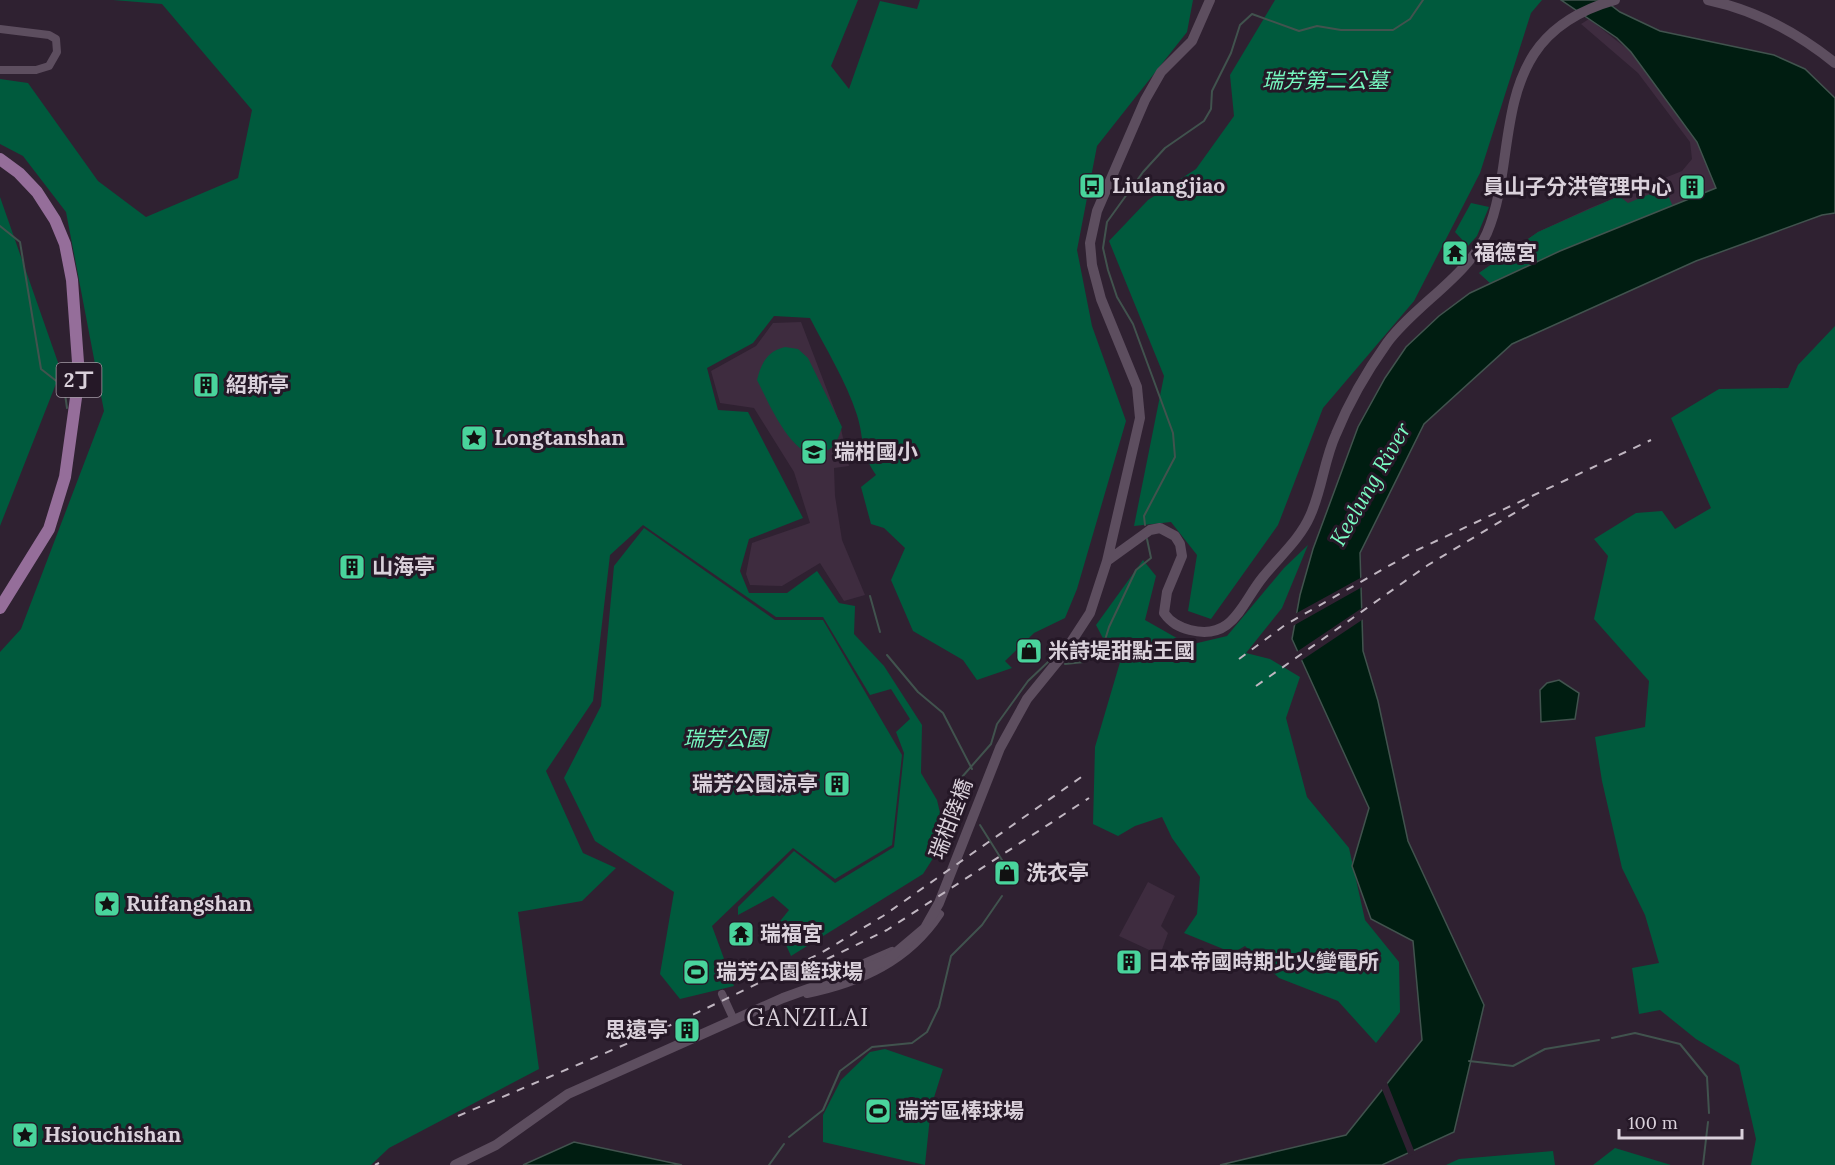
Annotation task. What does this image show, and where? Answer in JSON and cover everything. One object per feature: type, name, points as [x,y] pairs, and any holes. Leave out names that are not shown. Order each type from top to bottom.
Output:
[{"type":"main road","name":"瑞柑陸橋","points":[[455,1165],[496,1145],[568,1095],[783,998],[809,991],[886,961],[915,939],[933,914],[1000,748],[1027,699],[1062,656],[1090,613],[1107,561],[1140,418],[1137,387],[1101,299],[1092,265],[1090,243],[1100,202],[1145,100],[1161,72],[1192,41],[1210,0]]},
{"type":"main road","points":[[1107,561],[1150,530],[1160,528],[1168,531],[1180,544],[1182,556],[1167,592],[1164,613],[1169,621],[1201,633],[1213,632],[1232,623],[1261,579],[1307,523],[1334,436],[1352,400],[1387,342],[1482,242],[1500,192],[1511,115],[1522,75],[1535,52],[1577,13],[1615,0]]},
{"type":"main road","points":[[1708,0],[1726,4],[1768,20],[1812,45],[1835,63]]},
{"type":"main road","name":"2丁","points":[[0,159],[19,173],[37,192],[55,220],[65,244],[72,280],[79,376],[65,477],[49,529],[0,608]]},
{"type":"street","points":[[0,28],[49,35],[56,39],[57,46],[49,66],[36,70],[0,70]]},
{"type":"street","points":[[962,832],[973,835]]},
{"type":"street","points":[[940,914],[919,943],[882,969],[830,989],[783,998],[814,982],[885,956],[909,937],[921,923],[940,914]]},
{"type":"street","points":[[722,994],[734,1020]]},
{"type":"shaded area","points":[[1589,19],[1631,52],[1697,142],[1717,189],[1560,251],[1490,283],[1479,273],[1538,232],[1590,208],[1682,171],[1692,159],[1690,142],[1638,73],[1581,24]]},
{"type":"shaded area","name":"瑞柑國小","points":[[801,322],[840,424],[849,466],[834,468],[835,496],[842,540],[865,595],[844,601],[820,563],[782,586],[750,585],[746,574],[752,543],[810,523],[794,472],[754,408],[720,403],[711,371],[756,346],[773,323]]},
{"type":"shaded area","points":[[1148,882],[1175,896],[1161,926],[1168,933],[1160,955],[1119,936]]},
{"type":"green space","points":[[113,0],[858,0],[831,66],[849,89],[880,1],[917,9],[920,0],[1193,0],[1187,32],[1097,146],[1077,250],[1092,326],[1126,421],[1077,589],[1065,618],[1034,633],[1005,661],[1012,668],[977,680],[963,660],[913,631],[891,580],[905,548],[884,528],[871,524],[861,487],[876,475],[867,459],[857,415],[847,390],[810,318],[774,316],[753,343],[707,368],[718,410],[748,412],[803,518],[749,539],[740,571],[749,593],[787,593],[817,571],[839,603],[855,606],[854,634],[884,666],[922,725],[921,773],[937,800],[946,838],[923,874],[791,956],[777,925],[789,910],[773,896],[738,915],[738,907],[794,851],[835,883],[894,847],[904,753],[896,732],[910,719],[891,689],[870,695],[823,617],[776,617],[643,525],[610,555],[593,701],[546,771],[583,853],[616,868],[582,901],[518,912],[539,1069],[389,1148],[371,1165],[0,1165],[0,652],[21,629],[104,411],[66,212],[23,156],[0,144],[0,79],[28,83],[98,181],[146,217],[238,178],[252,110],[162,4]]},
{"type":"green space","name":"瑞芳第二公墓","points":[[1275,0],[1542,0],[1531,13],[1480,173],[1414,301],[1323,408],[1278,525],[1211,619],[1188,611],[1197,555],[1171,522],[1134,526],[1164,376],[1109,241],[1148,200],[1196,169],[1234,116],[1230,75]]},
{"type":"green space","points":[[1665,188],[1673,207],[1560,251],[1490,283],[1479,273],[1538,232],[1619,196],[1628,203]]},
{"type":"green space","points":[[0,197],[61,371],[0,526]]},
{"type":"green space","points":[[1471,203],[1489,207],[1477,236],[1468,246],[1455,232]]},
{"type":"green space","points":[[1835,326],[1835,1165],[1751,1165],[1756,1139],[1739,1065],[1696,1039],[1660,1010],[1639,1014],[1632,968],[1659,963],[1645,915],[1622,868],[1602,781],[1595,737],[1645,727],[1649,681],[1594,619],[1608,556],[1594,539],[1636,513],[1662,511],[1675,529],[1711,508],[1671,418],[1719,389],[1788,388],[1798,365]]},
{"type":"green space","points":[[785,347],[798,349],[808,358],[842,427],[834,445],[824,452],[813,454],[803,450],[793,441],[775,416],[757,380],[769,355]]},
{"type":"green space","name":"瑞芳公園","points":[[644,528],[775,620],[823,620],[902,755],[892,845],[835,879],[793,848],[712,926],[734,986],[680,999],[660,974],[674,892],[595,841],[564,778],[601,706],[614,566]]},
{"type":"green space","points":[[1308,545],[1282,608],[1246,653],[1270,659],[1300,677],[1286,718],[1307,797],[1349,848],[1365,920],[1399,962],[1400,1012],[1376,1043],[1338,1001],[1279,978],[1245,946],[1233,953],[1184,933],[1197,914],[1200,877],[1172,838],[1162,817],[1135,826],[1118,836],[1093,824],[1095,747],[1123,652],[1107,646],[1096,625],[1143,560],[1156,576],[1145,620],[1189,645],[1227,636],[1284,568]]},
{"type":"green space","name":"瑞芳區棒球場","points":[[885,1049],[943,1069],[931,1107],[925,1165],[823,1142],[823,1115],[841,1080],[870,1052]]},
{"type":"green space","points":[[1615,1148],[1671,1165],[1593,1165]]},
{"type":"green space","points":[[1553,1151],[1555,1165],[1446,1165],[1459,1159]]},
{"type":"water","name":"Keelung River","points":[[1561,0],[1604,0],[1620,12],[1660,31],[1774,55],[1805,69],[1835,98],[1835,213],[1822,215],[1696,261],[1512,344],[1424,424],[1360,553],[1363,651],[1378,701],[1408,841],[1484,1005],[1454,1132],[1382,1165],[1220,1165],[1346,1135],[1422,1040],[1413,941],[1371,919],[1352,866],[1369,808],[1292,639],[1300,595],[1313,549],[1358,427],[1385,378],[1406,347],[1439,316],[1470,293],[1560,251],[1716,188],[1697,142],[1631,52],[1617,38]]},
{"type":"water","points":[[1559,680],[1579,693],[1575,719],[1541,722],[1540,690],[1547,683]]},
{"type":"water","points":[[574,1142],[682,1165],[523,1165]]},
{"type":"pier","points":[[1364,576],[1364,586],[1291,627],[1293,615]]},
{"type":"pier","points":[[1365,606],[1365,618],[1299,662],[1295,653]]},
{"type":"pier","points":[[1386,1080],[1415,1153],[1409,1156],[1381,1087]]},
{"type":"waterway","points":[[1145,525],[1144,516],[1175,457],[1173,433],[1133,324],[1117,297],[1108,270],[1103,248],[1107,222],[1143,172],[1165,148],[1204,121],[1211,109],[1212,91],[1231,53],[1240,25],[1252,14],[1299,31],[1317,26],[1341,30],[1393,30],[1410,19],[1423,0]]},
{"type":"waterway","points":[[0,226],[20,242],[41,369],[64,387],[67,408]]},
{"type":"waterway","points":[[1065,664],[1084,662],[1101,653],[1109,627],[1136,570],[1151,558],[1147,539]]},
{"type":"waterway","points":[[870,596],[880,632]]},
{"type":"waterway","points":[[887,655],[918,692],[943,713],[972,769]]},
{"type":"waterway","points":[[967,804],[961,795],[962,777],[991,744],[997,724],[1028,681],[1048,662]]},
{"type":"waterway","points":[[980,825],[1007,868]]},
{"type":"waterway","points":[[999,861],[1004,870]]},
{"type":"waterway","points":[[1007,883],[1010,876]]},
{"type":"waterway","points":[[789,1137],[823,1110],[840,1071],[872,1047],[912,1043],[927,1032],[939,1007],[951,956],[982,925],[1002,896]]},
{"type":"waterway","points":[[1612,1038],[1635,1033],[1680,1044],[1707,1077],[1709,1113]]},
{"type":"waterway","points":[[1469,1061],[1513,1066],[1545,1049],[1599,1040]]},
{"type":"waterway","points":[[1703,1165],[1708,1122]]},
{"type":"waterway","points":[[769,1165],[784,1144]]},
{"type":"railway","points":[[1239,659],[1285,625],[1415,551],[1651,440]]},
{"type":"railway","points":[[1256,686],[1428,565],[1531,503]]},
{"type":"railway","points":[[458,1116],[680,1021],[821,953],[883,916],[1087,773]]},
{"type":"railway","points":[[827,959],[887,930],[1089,798]]},
{"type":"railway","points":[[375,1165],[379,1163]]},
{"type":"place","name":"Liulangjiao","points":[[1092,186]]},
{"type":"place","name":"員山子分洪管理中心","points":[[1692,187]]},
{"type":"place","name":"福德宮","points":[[1455,253]]},
{"type":"place","name":"紹斯亭","points":[[206,385]]},
{"type":"place","name":"Longtanshan","points":[[474,438]]},
{"type":"place","name":"瑞柑國小","points":[[814,452]]},
{"type":"place","name":"山海亭","points":[[352,567]]},
{"type":"place","name":"米詩堤甜點王國","points":[[1029,651]]},
{"type":"place","name":"瑞芳公園涼亭","points":[[837,784]]},
{"type":"place","name":"洗衣亭","points":[[1007,873]]},
{"type":"place","name":"Ruifangshan","points":[[107,904]]},
{"type":"place","name":"瑞福宮","points":[[741,934]]},
{"type":"place","name":"日本帝國時期北火變電所","points":[[1129,962]]},
{"type":"place","name":"瑞芳公園籃球場","points":[[696,972]]},
{"type":"place","name":"思遠亭","points":[[687,1030]]},
{"type":"place","name":"瑞芳區棒球場","points":[[878,1111]]},
{"type":"place","name":"Hsiouchishan","points":[[25,1135]]},
{"type":"district","name":"GANZILAI","points":[[808,1018]]}]
